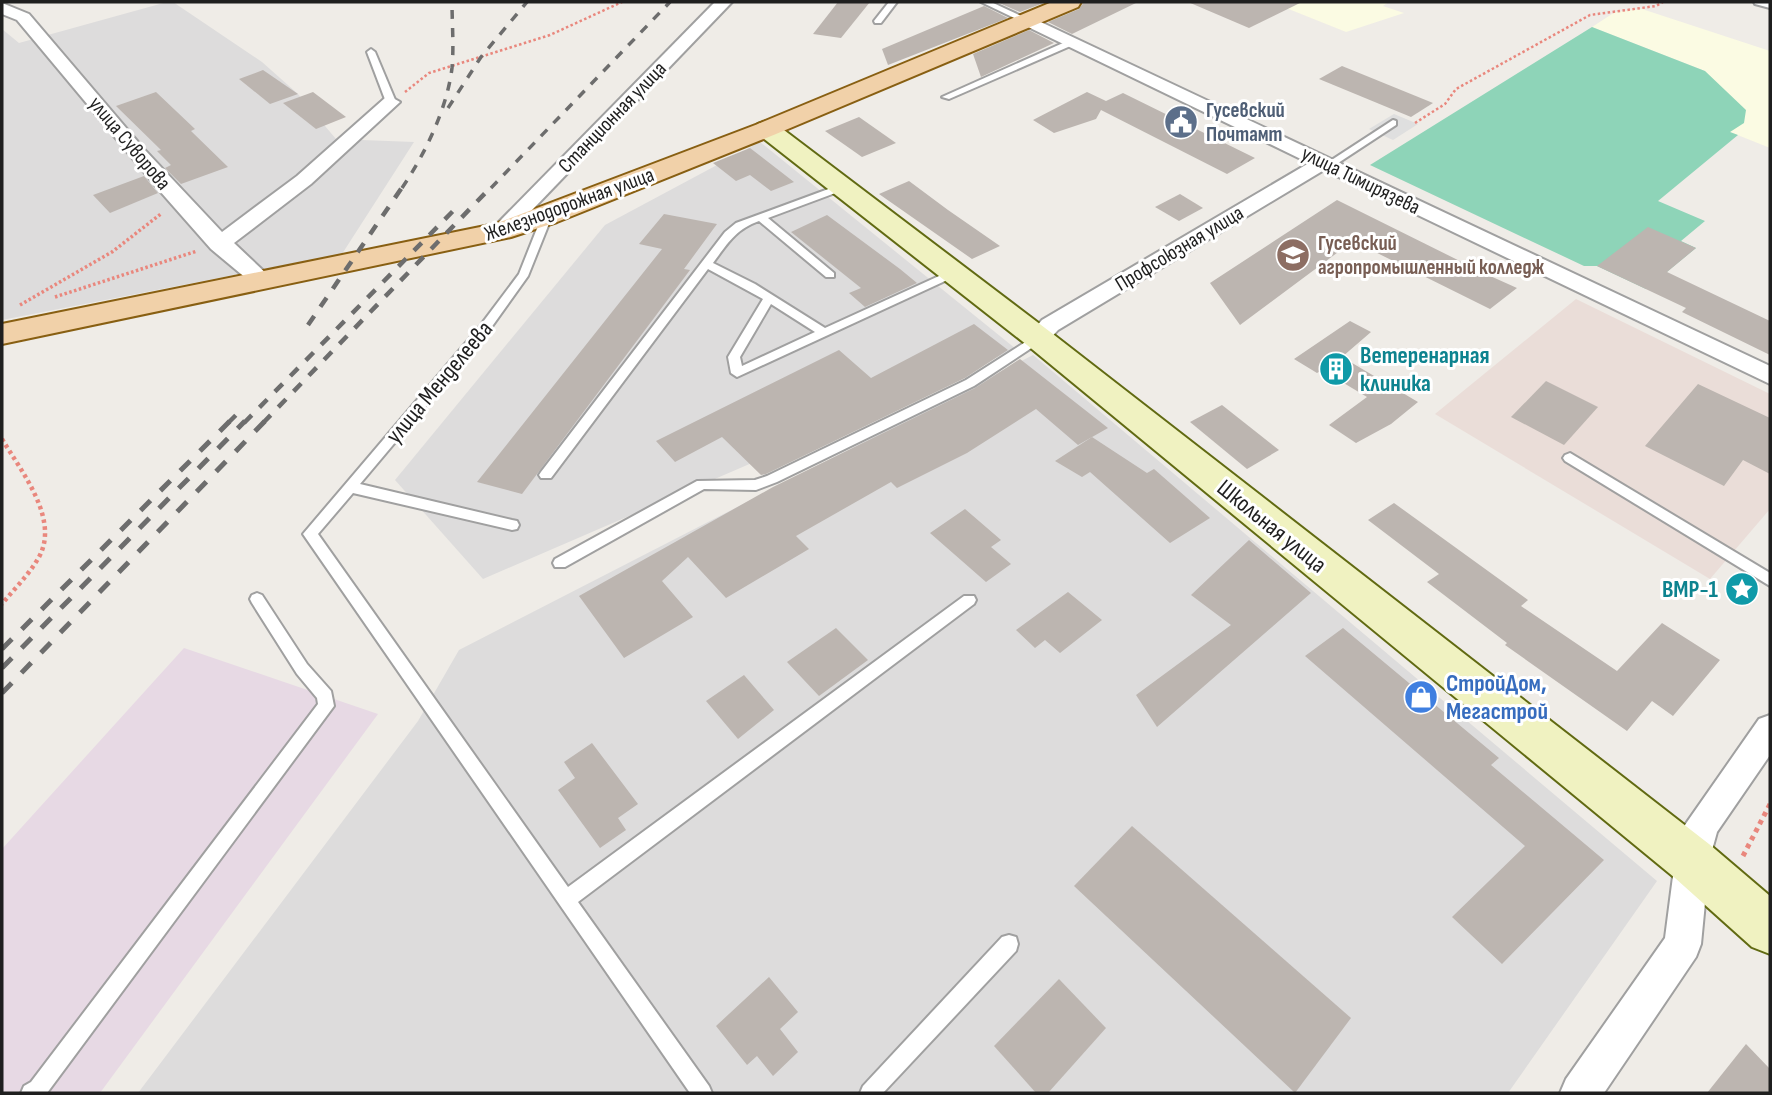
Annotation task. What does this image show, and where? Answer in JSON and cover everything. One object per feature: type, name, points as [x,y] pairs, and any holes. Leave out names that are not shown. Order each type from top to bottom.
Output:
[{"type":"main road","name":"Железнодорожная улица","points":[[10,318],[261,279],[501,231],[547,216],[767,130],[1070,2]]},
{"type":"main road","name":"Школьная улица","points":[[767,130],[1038,338],[1692,861],[1770,929]]},
{"type":"street","name":"Станционная улица","points":[[501,231],[724,2]]},
{"type":"street","name":"улица Суворова","points":[[2,8],[23,17],[219,244],[261,279]]},
{"type":"street","name":"улица Тимирязева","points":[[1028,21],[1770,376]]},
{"type":"street","points":[[219,244],[304,180],[391,102]]},
{"type":"street","name":"Профсоюзная улица","points":[[1038,338],[1050,325],[1327,164]]},
{"type":"street","points":[[1580,1093],[1683,944],[1692,861],[1702,825],[1770,729]]},
{"type":"lane","points":[[878,21],[893,2]]},
{"type":"lane","points":[[985,2],[1028,21]]},
{"type":"lane","points":[[1758,2],[1770,6]]},
{"type":"lane","points":[[946,97],[1072,42]]},
{"type":"lane","points":[[371,52],[391,102]]},
{"type":"lane","points":[[1327,164],[1393,123]]},
{"type":"lane","points":[[546,475],[729,234],[740,225],[842,187]]},
{"type":"lane","name":"улица Менделеева","points":[[547,216],[524,274],[484,329],[310,534],[566,900]]},
{"type":"lane","points":[[760,217],[830,275]]},
{"type":"lane","points":[[706,264],[769,298],[824,333]]},
{"type":"lane","points":[[769,298],[734,358],[737,373],[954,273]]},
{"type":"lane","points":[[560,563],[702,484],[756,485],[772,479],[970,383],[1038,338]]},
{"type":"lane","points":[[1570,458],[1770,580]]},
{"type":"lane","points":[[350,487],[512,525]]},
{"type":"lane","points":[[31,1093],[38,1089],[326,706],[325,696],[302,669],[257,599]]},
{"type":"lane","points":[[702,1093],[566,900],[969,600]]},
{"type":"lane","points":[[870,1093],[1009,944]]},
{"type":"path","points":[[391,102],[429,73],[491,56],[550,35],[622,2]]},
{"type":"path","points":[[1415,123],[1445,104],[1456,89],[1590,15],[1657,6],[1663,2]]},
{"type":"path","points":[[10,318],[135,237],[163,212],[175,195]]},
{"type":"path","points":[[51,298],[219,244]]},
{"type":"path","points":[[10,318],[40,302]]},
{"type":"path","points":[[2,439],[35,498],[44,525],[45,541],[29,571],[2,604]]},
{"type":"path","points":[[1741,858],[1770,804]]},
{"type":"shaded area","points":[[173,2],[262,62],[298,94],[336,139],[414,142],[342,254],[2,320],[2,29],[19,43]]},
{"type":"shaded area","points":[[1271,2],[1389,2],[1383,6],[1404,13],[1346,32]]},
{"type":"shaded area","points":[[1642,9],[1770,51],[1770,148],[1730,132],[1705,71],[1592,27],[1615,12]]},
{"type":"shaded area","points":[[1394,114],[1418,124],[1393,140],[1369,129]]},
{"type":"shaded area","points":[[760,142],[1016,349],[483,579],[395,480],[605,225]]},
{"type":"shaded area","points":[[1576,299],[1770,394],[1770,509],[1710,579],[1435,414]]},
{"type":"shaded area","points":[[1033,355],[1657,881],[1508,1093],[138,1093],[418,721],[459,650]]},
{"type":"shaded area","points":[[184,648],[378,714],[100,1093],[2,1093],[2,849]]},
{"type":"green space","points":[[1592,27],[1705,71],[1746,110],[1744,123],[1730,132],[1738,135],[1658,201],[1705,221],[1681,241],[1696,248],[1646,289],[1597,266],[1584,266],[1370,165]]},
{"type":"building","points":[[838,2],[870,2],[841,38],[813,34]]},
{"type":"building","points":[[997,2],[1046,2],[1020,12]]},
{"type":"building","points":[[1084,2],[1138,2],[1072,34],[1048,22],[1079,9]]},
{"type":"building","points":[[1188,2],[1302,2],[1249,28]]},
{"type":"building","points":[[984,6],[1008,18],[888,65],[882,49]]},
{"type":"building","points":[[1029,30],[1054,43],[981,77],[973,54]]},
{"type":"building","points":[[1342,66],[1433,103],[1411,117],[1319,79]]},
{"type":"building","points":[[263,70],[298,94],[270,104],[239,79]]},
{"type":"building","points":[[156,92],[195,129],[191,131],[228,167],[181,184],[165,168],[171,165],[157,151],[161,150],[116,106]]},
{"type":"building","points":[[313,92],[346,117],[316,129],[283,103]]},
{"type":"building","points":[[1087,92],[1106,101],[1123,93],[1255,158],[1227,174],[1101,110],[1096,119],[1054,133],[1033,120]]},
{"type":"building","points":[[859,117],[896,143],[862,157],[825,131]]},
{"type":"building","points":[[750,148],[794,182],[771,191],[750,175],[736,181],[713,163]]},
{"type":"building","points":[[144,176],[158,193],[110,213],[93,195]]},
{"type":"building","points":[[909,181],[1000,246],[972,259],[879,194]]},
{"type":"building","points":[[1180,194],[1203,208],[1179,221],[1155,207]]},
{"type":"building","name":"Гусевский агропромышленный колледж","points":[[1337,200],[1517,288],[1490,309],[1353,241],[1240,325],[1210,283]]},
{"type":"building","points":[[664,214],[717,224],[684,269],[690,270],[522,494],[477,482],[662,249],[639,244]]},
{"type":"building","points":[[827,215],[917,283],[865,307],[849,293],[861,288],[791,232]]},
{"type":"building","points":[[1648,227],[1696,248],[1667,272],[1770,321],[1770,355],[1682,312],[1686,308],[1597,266]]},
{"type":"building","points":[[1350,321],[1371,332],[1342,357],[1418,402],[1391,424],[1356,443],[1329,425],[1367,397],[1322,370],[1317,373],[1294,359]]},
{"type":"building","points":[[974,324],[1008,350],[965,378],[766,474],[761,475],[722,437],[675,462],[656,441],[839,350],[871,378]]},
{"type":"building","points":[[1020,359],[1108,428],[1078,445],[1036,409],[967,453],[897,488],[891,482],[796,536],[809,549],[726,598],[688,557],[662,581],[693,617],[624,658],[579,596],[773,487],[975,388]]},
{"type":"building","points":[[1546,381],[1598,407],[1564,445],[1511,417]]},
{"type":"building","points":[[1698,384],[1770,418],[1770,474],[1743,460],[1724,486],[1645,446]]},
{"type":"building","points":[[1222,405],[1279,450],[1247,469],[1190,422]]},
{"type":"building","points":[[1092,437],[1147,473],[1154,469],[1210,518],[1170,543],[1090,472],[1082,477],[1055,461]]},
{"type":"building","points":[[1394,503],[1528,600],[1521,606],[1617,671],[1662,623],[1720,660],[1673,716],[1652,701],[1627,731],[1505,645],[1507,643],[1427,582],[1439,574],[1368,520]]},
{"type":"building","points":[[965,509],[1001,540],[991,547],[1011,564],[986,582],[930,533]]},
{"type":"building","points":[[1249,540],[1311,593],[1157,727],[1136,695],[1231,625],[1191,595]]},
{"type":"building","points":[[1068,592],[1102,620],[1060,653],[1045,640],[1035,648],[1016,630]]},
{"type":"building","points":[[836,628],[868,660],[819,696],[787,662]]},
{"type":"building","points":[[1343,628],[1499,758],[1491,765],[1604,860],[1502,964],[1452,917],[1525,846],[1305,656]]},
{"type":"building","points":[[744,675],[774,710],[738,739],[706,701]]},
{"type":"building","points":[[592,743],[638,804],[618,818],[626,830],[600,848],[558,790],[575,778],[564,762]]},
{"type":"building","points":[[1132,826],[1351,1018],[1295,1093],[1074,886]]},
{"type":"building","points":[[769,977],[798,1012],[780,1029],[798,1052],[773,1076],[757,1056],[747,1065],[716,1026]]},
{"type":"building","points":[[1059,979],[1106,1028],[1048,1093],[1036,1093],[994,1046]]},
{"type":"building","points":[[1746,1044],[1770,1069],[1770,1093],[1707,1093]]},
{"type":"railway","points":[[402,188],[427,146],[445,99],[453,60],[452,2]]},
{"type":"railway","points":[[448,108],[481,57],[527,2]]},
{"type":"railway","points":[[491,188],[670,2]]},
{"type":"railway","points":[[308,325],[403,186]]},
{"type":"railway","points":[[263,423],[492,186]]},
{"type":"railway","points":[[244,423],[459,205]]},
{"type":"railway","points":[[2,649],[236,415]]},
{"type":"railway","points":[[2,668],[245,421]]},
{"type":"railway","points":[[2,693],[265,421]]},
{"type":"place","name":"Гусевский Почтамт","points":[[1181,122]]},
{"type":"place","name":"Гусевский агропромышленный колледж","points":[[1293,255]]},
{"type":"place","name":"Ветеренарная клиника","points":[[1336,369]]},
{"type":"place","name":"BMP-1","points":[[1742,589]]},
{"type":"place","name":"СтройДом, Мегастрой","points":[[1421,697]]}]
